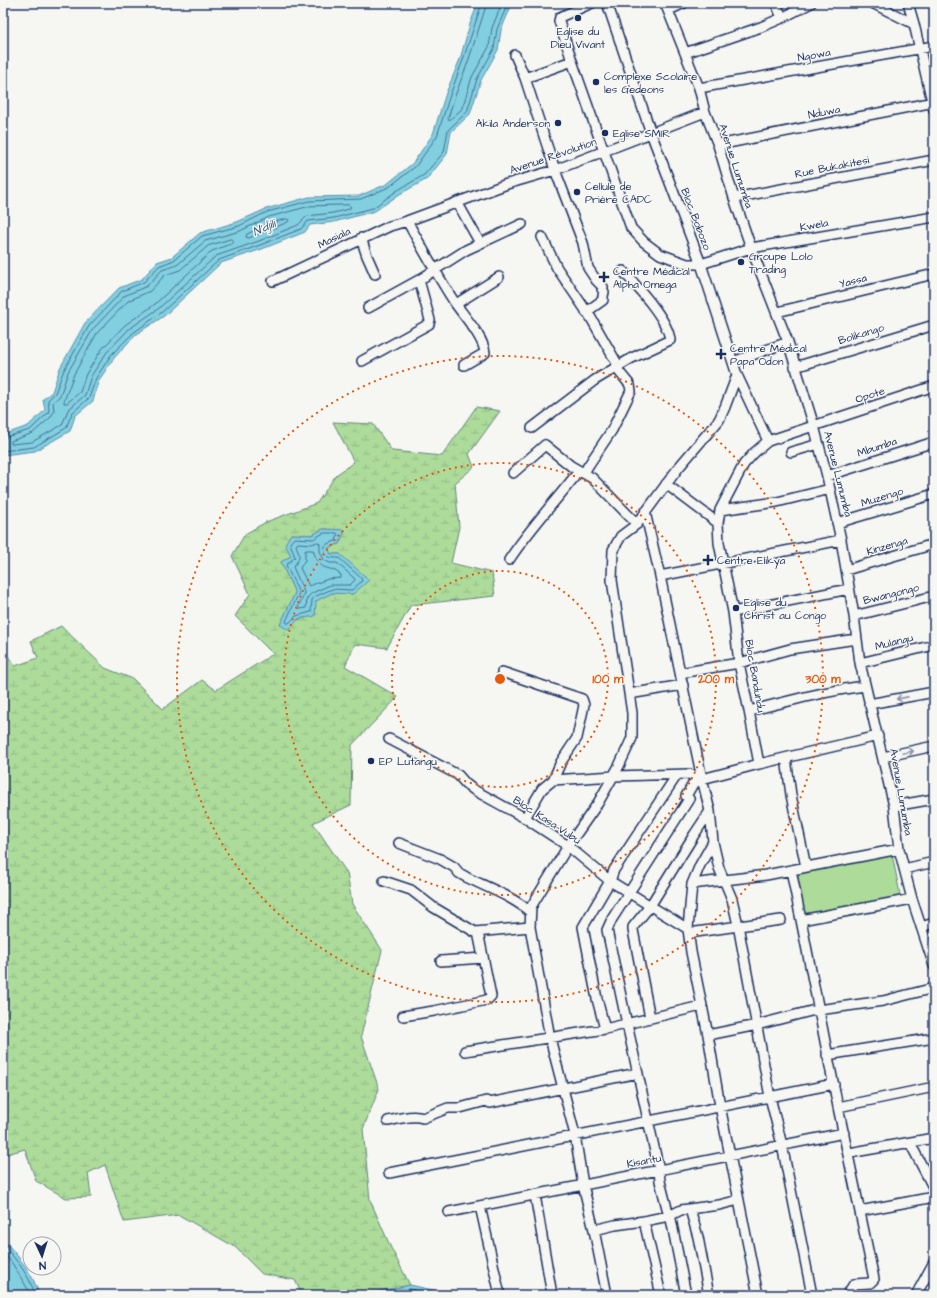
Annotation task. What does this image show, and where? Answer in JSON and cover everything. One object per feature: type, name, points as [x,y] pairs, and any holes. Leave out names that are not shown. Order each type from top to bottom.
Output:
[{"type":"street","points":[[592,3],[560,17],[560,21],[572,61],[631,228],[635,234],[660,254],[687,264],[701,264]]},
{"type":"street","name":"Bloc Bobozo","points":[[607,3],[651,133],[701,264],[737,375],[768,441]]},
{"type":"street","points":[[667,7],[684,3]]},
{"type":"street","points":[[776,3],[782,18]]},
{"type":"street","points":[[685,53],[761,27],[811,3]]},
{"type":"street","points":[[872,3],[914,24]]},
{"type":"street","points":[[908,3],[933,105]]},
{"type":"street","name":"Avenue Lumumba","points":[[667,7],[699,88],[705,112],[718,145],[751,248],[788,342],[814,426],[841,540],[854,616],[860,663],[894,806],[899,849],[912,899],[934,966]]},
{"type":"street","name":"Ngowa","points":[[699,88],[934,46]]},
{"type":"street","points":[[515,55],[525,78],[555,170],[583,243],[588,268],[603,287],[604,300],[586,312]]},
{"type":"street","points":[[525,78],[572,61]]},
{"type":"street","name":"Nduwa","points":[[718,145],[933,105]]},
{"type":"street","name":"Avenue Révolution","points":[[407,221],[507,184],[555,170],[705,112]]},
{"type":"street","name":"Rue Bukakitesi","points":[[734,198],[934,160]]},
{"type":"street","points":[[457,202],[480,243]]},
{"type":"street","name":"Kwela","points":[[701,264],[751,248],[934,217]]},
{"type":"street","points":[[407,221],[456,304],[476,331],[485,348],[485,353],[464,365]]},
{"type":"street","name":"Masiala","points":[[273,281],[361,238],[390,226],[407,221]]},
{"type":"street","points":[[368,308],[419,280],[480,243],[522,224]]},
{"type":"street","points":[[509,560],[532,527],[588,466],[612,430],[631,391],[630,385],[617,367],[586,312],[557,268],[542,237]]},
{"type":"street","points":[[361,238],[367,256],[376,274]]},
{"type":"street","points":[[532,428],[595,380],[632,358],[670,340],[662,321],[650,303],[623,271]]},
{"type":"street","name":"Yassa","points":[[777,312],[934,274]]},
{"type":"street","points":[[456,304],[499,277]]},
{"type":"street","points":[[362,361],[429,324],[430,320],[419,280]]},
{"type":"street","name":"Bolikango","points":[[795,367],[934,325]]},
{"type":"street","points":[[733,362],[788,342]]},
{"type":"street","points":[[607,1295],[583,1185],[575,1136],[550,1038],[530,927],[530,912],[531,907],[568,846],[598,803],[614,776],[632,738],[630,694],[612,580],[614,550],[621,536],[637,524],[666,484],[719,420],[737,375]]},
{"type":"street","name":"Opote","points":[[814,426],[934,386]]},
{"type":"street","name":"Bloc Bandundu","points":[[759,764],[739,663],[733,612],[719,543],[718,523],[720,510],[744,464],[755,452],[768,441],[814,426]]},
{"type":"street","name":"Mbumba","points":[[827,476],[934,442]]},
{"type":"street","points":[[791,452],[819,444]]},
{"type":"street","points":[[513,473],[545,445],[571,466],[592,478],[637,524]]},
{"type":"street","points":[[666,484],[718,523]]},
{"type":"street","points":[[720,510],[777,502],[830,489]]},
{"type":"street","name":"Muzengo","points":[[837,523],[934,494]]},
{"type":"street","points":[[645,512],[710,811],[713,842],[719,868],[732,899],[738,926],[770,1096],[782,1145],[812,1295]]},
{"type":"street","points":[[660,576],[841,540]]},
{"type":"street","name":"Kinzenga","points":[[846,570],[934,544]]},
{"type":"street","points":[[733,612],[849,589]]},
{"type":"street","name":"Bwangongo","points":[[854,616],[934,596]]},
{"type":"street","points":[[680,673],[739,663],[790,649],[856,639]]},
{"type":"street","name":"Mulangu","points":[[860,663],[934,645]]},
{"type":"street","points":[[502,672],[582,699],[584,705],[577,738],[561,762],[553,780],[542,789],[525,818]]},
{"type":"street","points":[[630,694],[683,685]]},
{"type":"street","points":[[749,711],[836,689],[865,686]]},
{"type":"street","points":[[869,704],[934,692]]},
{"type":"street","points":[[686,1295],[671,1219],[660,1181],[659,1170],[608,930],[612,919],[689,799],[686,796],[693,784],[702,779],[759,764],[878,736]]},
{"type":"street","name":"Bloc Kasa-Vubu","points":[[389,739],[458,775],[474,790],[525,818],[568,846],[610,881],[689,931]]},
{"type":"street","points":[[883,757],[934,746]]},
{"type":"street","points":[[786,758],[791,794],[806,867]]},
{"type":"street","points":[[553,780],[614,776],[689,774],[702,779]]},
{"type":"street","points":[[604,1029],[583,927],[610,881],[617,865],[677,775]]},
{"type":"street","points":[[894,806],[934,799]]},
{"type":"street","points":[[650,1018],[633,930],[635,924],[650,906],[694,834],[710,811]]},
{"type":"street","points":[[713,842],[700,865],[692,884],[689,931],[691,952],[758,1295]]},
{"type":"street","points":[[399,843],[440,859],[454,867],[459,873],[515,901],[530,912]]},
{"type":"street","points":[[692,884],[766,875],[899,849]]},
{"type":"street","points":[[904,869],[934,862]]},
{"type":"street","points":[[791,870],[827,1055],[874,1279],[870,1284],[854,1284],[847,1295]]},
{"type":"street","points":[[384,881],[411,890],[433,907],[475,932],[530,927]]},
{"type":"street","points":[[801,920],[912,899]]},
{"type":"street","points":[[689,931],[781,920]]},
{"type":"street","points":[[921,927],[934,924]]},
{"type":"street","points":[[403,1016],[487,1000],[491,996],[478,932]]},
{"type":"street","points":[[441,962],[483,958]]},
{"type":"street","points":[[708,1035],[818,1010],[883,1001],[934,988]]},
{"type":"street","points":[[465,1051],[604,1029],[701,1006]]},
{"type":"street","points":[[827,1055],[934,1038]]},
{"type":"street","points":[[388,1121],[419,1116],[423,1118],[448,1108],[460,1108],[486,1101],[490,1103],[638,1073]]},
{"type":"street","points":[[389,1173],[834,1084]]},
{"type":"street","points":[[838,1107],[934,1087]]},
{"type":"street","name":"Kisantu","points":[[449,1212],[844,1133]]},
{"type":"street","points":[[848,1153],[934,1138]]},
{"type":"street","points":[[910,1143],[934,1189]]},
{"type":"street","points":[[535,1195],[552,1295]]},
{"type":"street","points":[[860,1211],[934,1196]]},
{"type":"street","points":[[594,1230],[669,1216],[681,1210],[719,1205],[739,1200]]},
{"type":"street","points":[[480,1206],[500,1295]]},
{"type":"street","points":[[690,1209],[698,1237],[709,1295]]},
{"type":"street","points":[[644,1221],[661,1295]]},
{"type":"street","points":[[916,1295],[934,1262]]},
{"type":"green space","points":[[476,407],[500,411],[469,454],[474,467],[455,483],[459,527],[451,563],[492,573],[495,596],[411,605],[387,648],[355,644],[345,666],[398,697],[352,745],[351,805],[313,823],[347,873],[352,904],[382,950],[361,1036],[379,1089],[363,1129],[370,1200],[391,1248],[410,1285],[362,1295],[302,1295],[295,1280],[262,1274],[235,1247],[179,1215],[124,1222],[105,1165],[88,1173],[91,1197],[66,1198],[36,1181],[25,1149],[3,1155],[3,1136],[7,1135],[3,1108],[3,649],[15,666],[38,658],[31,641],[61,626],[105,668],[133,679],[163,709],[202,680],[216,690],[273,654],[235,616],[250,594],[232,556],[245,534],[266,522],[317,503],[336,475],[354,462],[333,422],[373,424],[392,451],[442,456]],"holes":[[[323,529],[345,530],[339,544],[328,548],[331,554],[340,554],[353,594],[332,593],[315,601],[315,615],[280,625],[295,593],[281,562],[291,556],[291,534],[312,535]]]},
{"type":"green space","points":[[892,854],[901,899],[805,917],[797,872]]},
{"type":"water","name":"N'djili","points":[[478,3],[511,3],[501,30],[498,50],[481,80],[470,114],[451,132],[447,154],[427,179],[400,194],[375,211],[334,222],[310,225],[305,232],[221,263],[164,316],[135,335],[114,358],[99,380],[93,401],[75,416],[70,431],[35,451],[3,455],[3,435],[28,426],[45,410],[43,399],[52,392],[60,368],[85,323],[119,288],[142,279],[157,262],[172,257],[200,233],[237,222],[266,209],[309,197],[359,196],[387,184],[413,163],[433,134]]},
{"type":"water","points":[[323,529],[345,530],[339,544],[328,548],[331,554],[340,554],[369,580],[353,594],[332,593],[316,601],[315,616],[298,619],[289,630],[280,625],[295,593],[281,562],[291,556],[285,544],[291,534],[312,535]]},
{"type":"water","points":[[3,1239],[22,1262],[22,1276],[31,1276],[37,1287],[39,1295],[6,1295],[3,1287]]},
{"type":"water","points":[[410,1285],[449,1295],[362,1295]]},
{"type":"place","name":"Eglise du Dieu Vivant","points":[[578,18]]},
{"type":"place","name":"Complexe Scolaire les Gedeons","points":[[596,82]]},
{"type":"place","name":"Akila Anderson","points":[[558,123]]},
{"type":"place","name":"Eglise SMIR","points":[[605,133]]},
{"type":"place","name":"Cellule de Prière CADC","points":[[577,192]]},
{"type":"place","name":"Groupe Lolo Trading","points":[[741,262]]},
{"type":"place","name":"Centre Médical Alpha Omega","points":[[604,277]]},
{"type":"place","name":"Centre Médical Papa Odon","points":[[721,354]]},
{"type":"place","name":"Centre Elikya","points":[[708,560]]},
{"type":"place","name":"Eglise du Christ au Congo","points":[[736,608]]},
{"type":"place","name":"EP Lutangu","points":[[371,761]]}]
